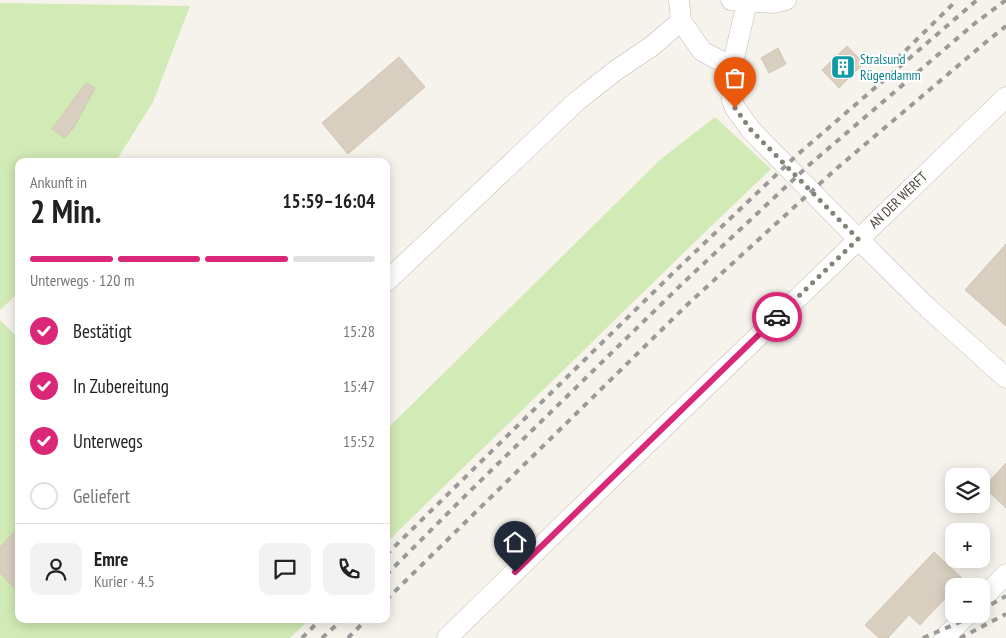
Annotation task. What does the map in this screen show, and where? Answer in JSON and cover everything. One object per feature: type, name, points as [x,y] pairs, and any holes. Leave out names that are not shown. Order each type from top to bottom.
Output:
[{"type":"street","points":[[679,0],[681,21],[702,51],[732,67]]},
{"type":"street","points":[[786,0],[773,3],[739,1],[732,67],[732,100],[735,108],[751,130],[858,239],[928,308],[1006,378]]},
{"type":"street","points":[[390,278],[577,101],[615,71],[652,46],[681,21]]},
{"type":"street","name":"AN DER WERFT","points":[[447,638],[1006,97]]},
{"type":"street","points":[[990,591],[1006,574]]},
{"type":"street","points":[[944,638],[959,623]]},
{"type":"green space","points":[[0,3],[190,6],[153,102],[118,158],[15,158],[15,296],[0,310]]},
{"type":"green space","points":[[715,117],[771,169],[390,539],[390,426],[661,159]]},
{"type":"green space","points":[[0,320],[15,335],[15,623],[306,623],[290,638],[0,638]]},
{"type":"building","name":"Stralsund Rügendamm","points":[[847,46],[864,63],[839,88],[822,70]]},
{"type":"building","points":[[778,48],[786,64],[769,73],[761,58]]},
{"type":"building","points":[[399,57],[425,87],[348,154],[322,123]]},
{"type":"building","points":[[86,83],[95,88],[74,127],[65,138],[52,129]]},
{"type":"building","points":[[1006,244],[1006,326],[965,290]]},
{"type":"building","points":[[1006,463],[1006,508],[990,493],[990,480]]},
{"type":"building","points":[[15,531],[15,589],[0,573],[0,547]]},
{"type":"building","points":[[934,552],[945,562],[945,568],[951,568],[962,578],[945,578],[945,599],[920,625],[909,615],[888,638],[879,638],[865,625]]},
{"type":"railway","points":[[897,59],[957,0]]},
{"type":"railway","points":[[390,551],[673,273],[797,155],[977,0]]},
{"type":"railway","points":[[390,571],[683,283],[809,165],[974,24],[1006,0]]},
{"type":"railway","points":[[390,596],[689,303],[836,169],[1006,26]]},
{"type":"railway","points":[[990,605],[1006,596]]},
{"type":"railway","points":[[960,638],[1006,614]]},
{"type":"railway","points":[[302,638],[317,623]]},
{"type":"railway","points":[[322,638],[339,623]]},
{"type":"railway","points":[[348,638],[363,623]]},
{"type":"railway","points":[[923,638],[958,623]]},
{"type":"way so far","points":[[735,108],[751,130],[858,239],[777,317]]},
{"type":"place","name":"Stralsund Rügendamm","points":[[843,67]]},
{"type":"route","points":[[515,572],[777,317]]}]
